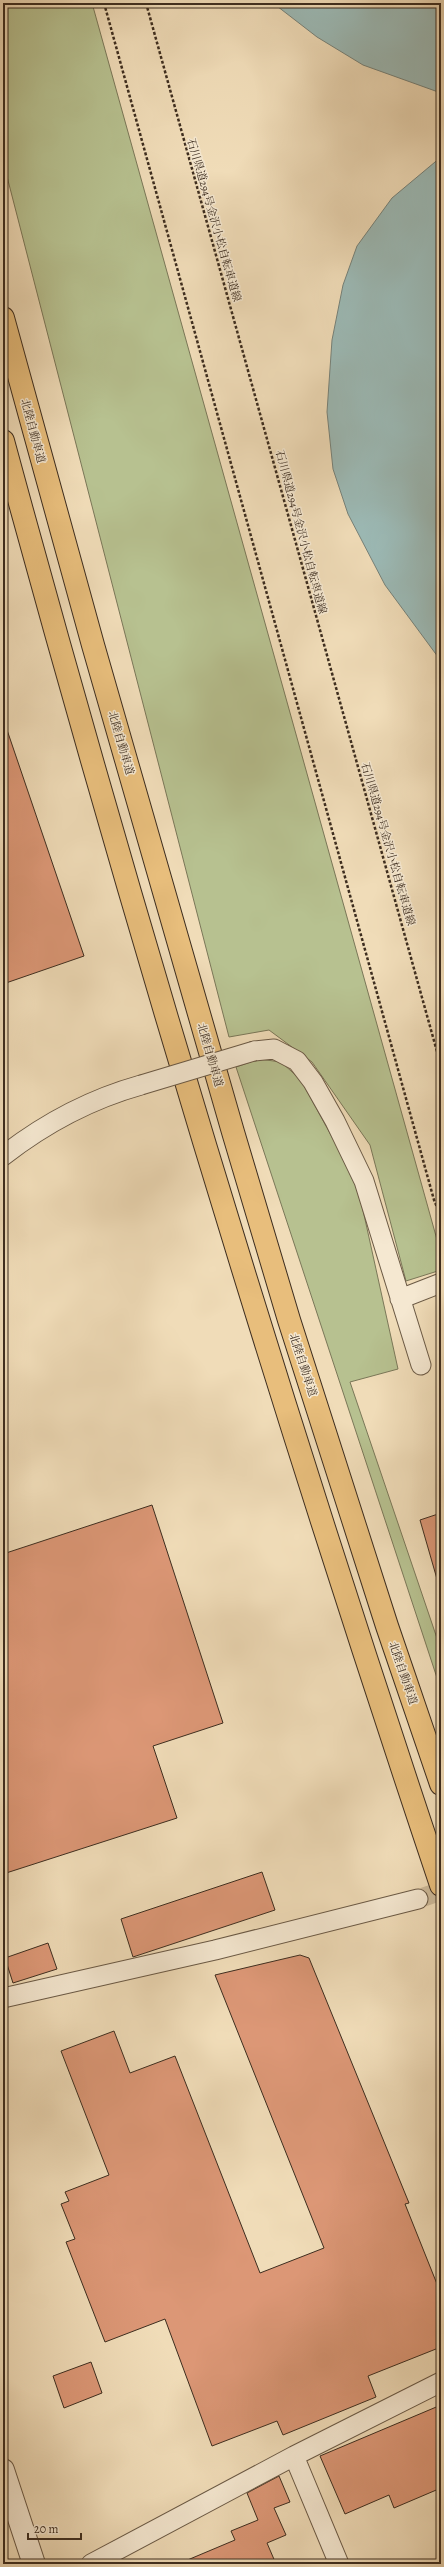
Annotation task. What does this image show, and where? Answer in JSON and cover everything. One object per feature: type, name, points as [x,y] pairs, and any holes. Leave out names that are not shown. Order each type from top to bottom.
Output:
[{"type":"highway","name":"北陸自動車道","points":[[3,318],[92,645],[235,1140],[303,1364],[387,1626],[441,1784]]},
{"type":"highway","points":[[3,441],[135,914],[202,1138],[351,1616],[441,1885]]},
{"type":"street","points":[[3,1156],[65,1115],[117,1092],[254,1051],[274,1049],[297,1061],[313,1082],[364,1181],[421,1365]]},
{"type":"street","points":[[400,1299],[441,1283]]},
{"type":"street","points":[[3,1998],[178,1959],[418,1899]]},
{"type":"street","points":[[91,2564],[294,2456],[441,2382]]},
{"type":"street","points":[[294,2456],[339,2564]]},
{"type":"street","points":[[3,2470],[34,2564]]},
{"type":"path","points":[[104,3],[434,1200],[441,1217]]},
{"type":"path","name":"石川県道294号金沢小松自転車道線","points":[[146,3],[441,1066]]},
{"type":"green space","points":[[3,3],[92,3],[441,1254],[441,1270],[406,1281],[370,1145],[312,1062],[269,1030],[229,1037],[3,161]]},
{"type":"green space","points":[[259,1059],[281,1062],[301,1080],[357,1183],[398,1369],[350,1382],[441,1650],[441,1690],[236,1067]]},
{"type":"water","points":[[273,3],[441,3],[441,93],[363,65],[317,37]]},
{"type":"water","points":[[441,157],[441,661],[385,585],[348,514],[333,469],[327,412],[332,340],[343,285],[357,246],[392,198]]},
{"type":"building","points":[[5,724],[84,956],[3,984],[3,725]]},
{"type":"building","points":[[152,1505],[223,1723],[153,1746],[177,1818],[3,1874],[3,1554]]},
{"type":"building","points":[[441,1513],[441,1578],[437,1579],[420,1520]]},
{"type":"building","points":[[262,1872],[275,1910],[133,1957],[121,1919]]},
{"type":"building","points":[[48,1943],[57,1969],[13,1983],[5,1958]]},
{"type":"building","points":[[300,1955],[309,1958],[409,2203],[405,2204],[441,2294],[441,2347],[368,2376],[376,2397],[283,2435],[277,2421],[212,2446],[165,2319],[105,2342],[66,2242],[75,2239],[61,2204],[69,2201],[65,2192],[109,2175],[61,2051],[114,2031],[130,2073],[175,2056],[260,2273],[324,2248],[215,1975]]},
{"type":"building","points":[[91,2362],[102,2393],[64,2408],[53,2376]]},
{"type":"building","points":[[441,2405],[441,2488],[394,2508],[389,2495],[345,2514],[320,2456]]},
{"type":"building","points":[[279,2476],[290,2502],[274,2508],[286,2535],[267,2543],[276,2564],[178,2564],[235,2540],[231,2531],[258,2520],[247,2493]]},
{"type":"tunnel","points":[[418,1899],[441,1891]]}]
